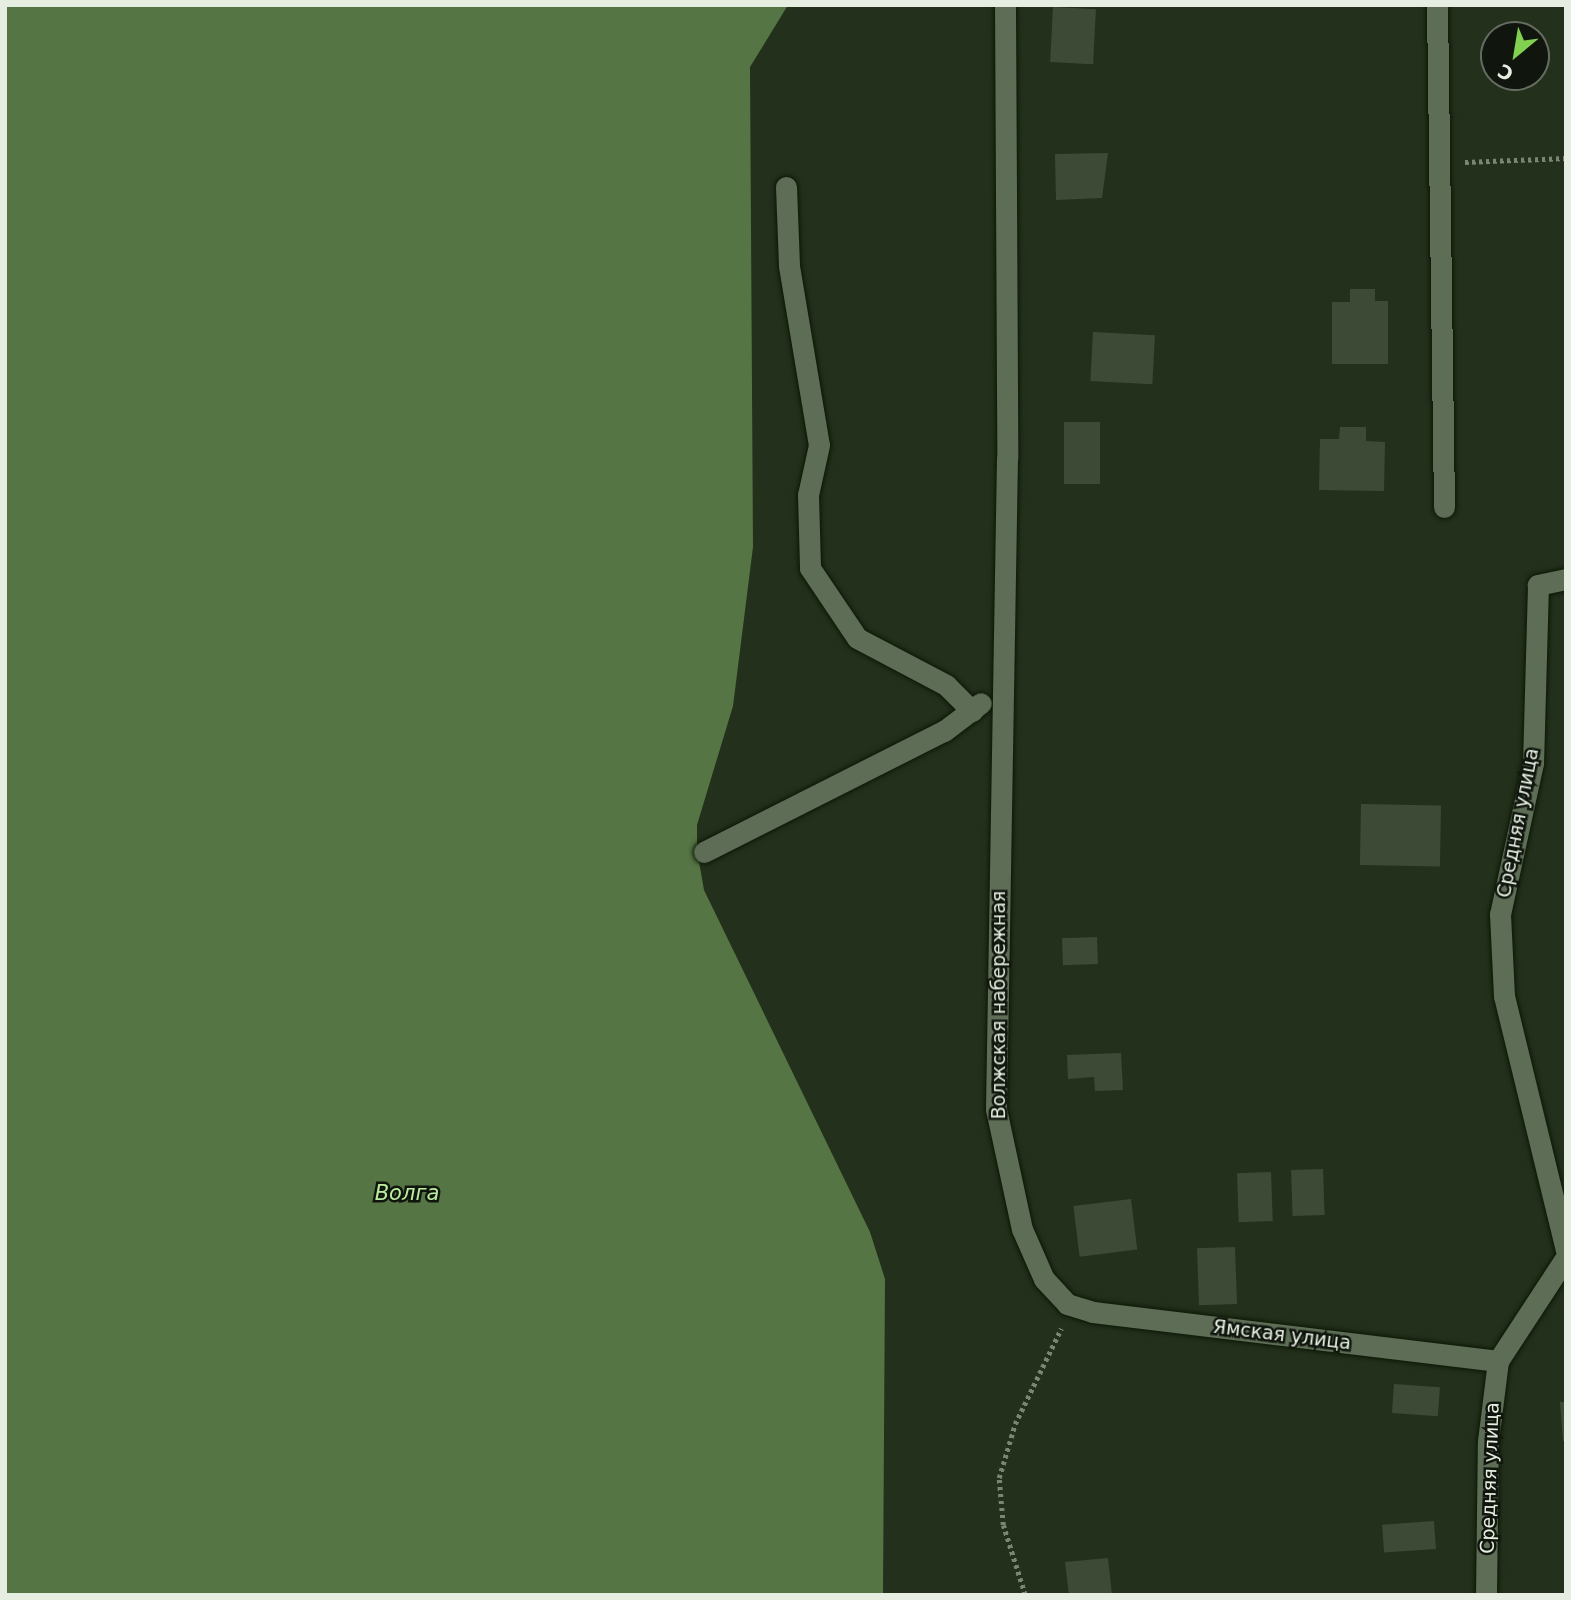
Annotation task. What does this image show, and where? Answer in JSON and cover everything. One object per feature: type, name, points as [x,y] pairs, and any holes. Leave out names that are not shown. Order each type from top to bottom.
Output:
[{"type":"street","name":"Волжская набережная","points":[[1005,5],[1007,458],[1000,690],[996,1109],[1022,1229],[1044,1279],[1067,1304]]},
{"type":"street","points":[[1437,5],[1444,507]]},
{"type":"street","points":[[786,187],[789,266],[818,445],[808,495],[810,568],[857,638],[946,685],[972,711]]},
{"type":"street","name":"Средняя улица","points":[[1566,579],[1538,585],[1533,763],[1500,914],[1504,996],[1566,1251]]},
{"type":"street","points":[[704,852],[944,732],[1000,690]]},
{"type":"street","name":"Средняя улица","points":[[1486,1595],[1488,1441],[1498,1360],[1566,1257]]},
{"type":"street","name":"Ямская улица","points":[[1067,1304],[1498,1360]]},
{"type":"path","points":[[1438,163],[1566,158]]},
{"type":"path","points":[[1026,1595],[1003,1525],[999,1478],[1014,1424],[1046,1366],[1067,1304]]},
{"type":"water","name":"Волга","points":[[5,5],[788,5],[750,67],[753,547],[733,706],[697,825],[697,850],[704,890],[870,1232],[885,1279],[883,1595],[5,1595]]},
{"type":"building","points":[[1053,7],[1096,9],[1093,64],[1050,62]]},
{"type":"building","points":[[1108,153],[1102,198],[1056,200],[1055,154]]},
{"type":"building","points":[[1350,289],[1375,289],[1375,301],[1388,301],[1388,364],[1332,364],[1332,302],[1350,302]]},
{"type":"building","points":[[1093,332],[1155,335],[1152,384],[1090,381]]},
{"type":"building","points":[[1064,422],[1100,422],[1100,484],[1064,484]]},
{"type":"building","points":[[1340,427],[1366,427],[1366,441],[1385,442],[1384,491],[1319,490],[1320,439],[1339,439]]},
{"type":"building","points":[[1361,804],[1441,805],[1440,866],[1360,865]]},
{"type":"building","points":[[1097,937],[1098,964],[1063,965],[1062,938]]},
{"type":"building","points":[[1121,1053],[1123,1090],[1095,1091],[1094,1077],[1068,1079],[1067,1055]]},
{"type":"building","points":[[1323,1169],[1325,1215],[1293,1216],[1291,1170]]},
{"type":"building","points":[[1271,1172],[1273,1221],[1239,1222],[1237,1173]]},
{"type":"building","points":[[1131,1199],[1137,1250],[1080,1257],[1073,1206]]},
{"type":"building","points":[[1235,1247],[1237,1304],[1199,1305],[1197,1248]]},
{"type":"building","points":[[1394,1384],[1440,1387],[1438,1416],[1392,1413]]},
{"type":"building","points":[[1560,1402],[1566,1402],[1566,1441],[1563,1441]]},
{"type":"building","points":[[1434,1521],[1436,1549],[1384,1553],[1382,1525]]},
{"type":"building","points":[[1108,1558],[1112,1595],[1069,1595],[1065,1562]]}]
